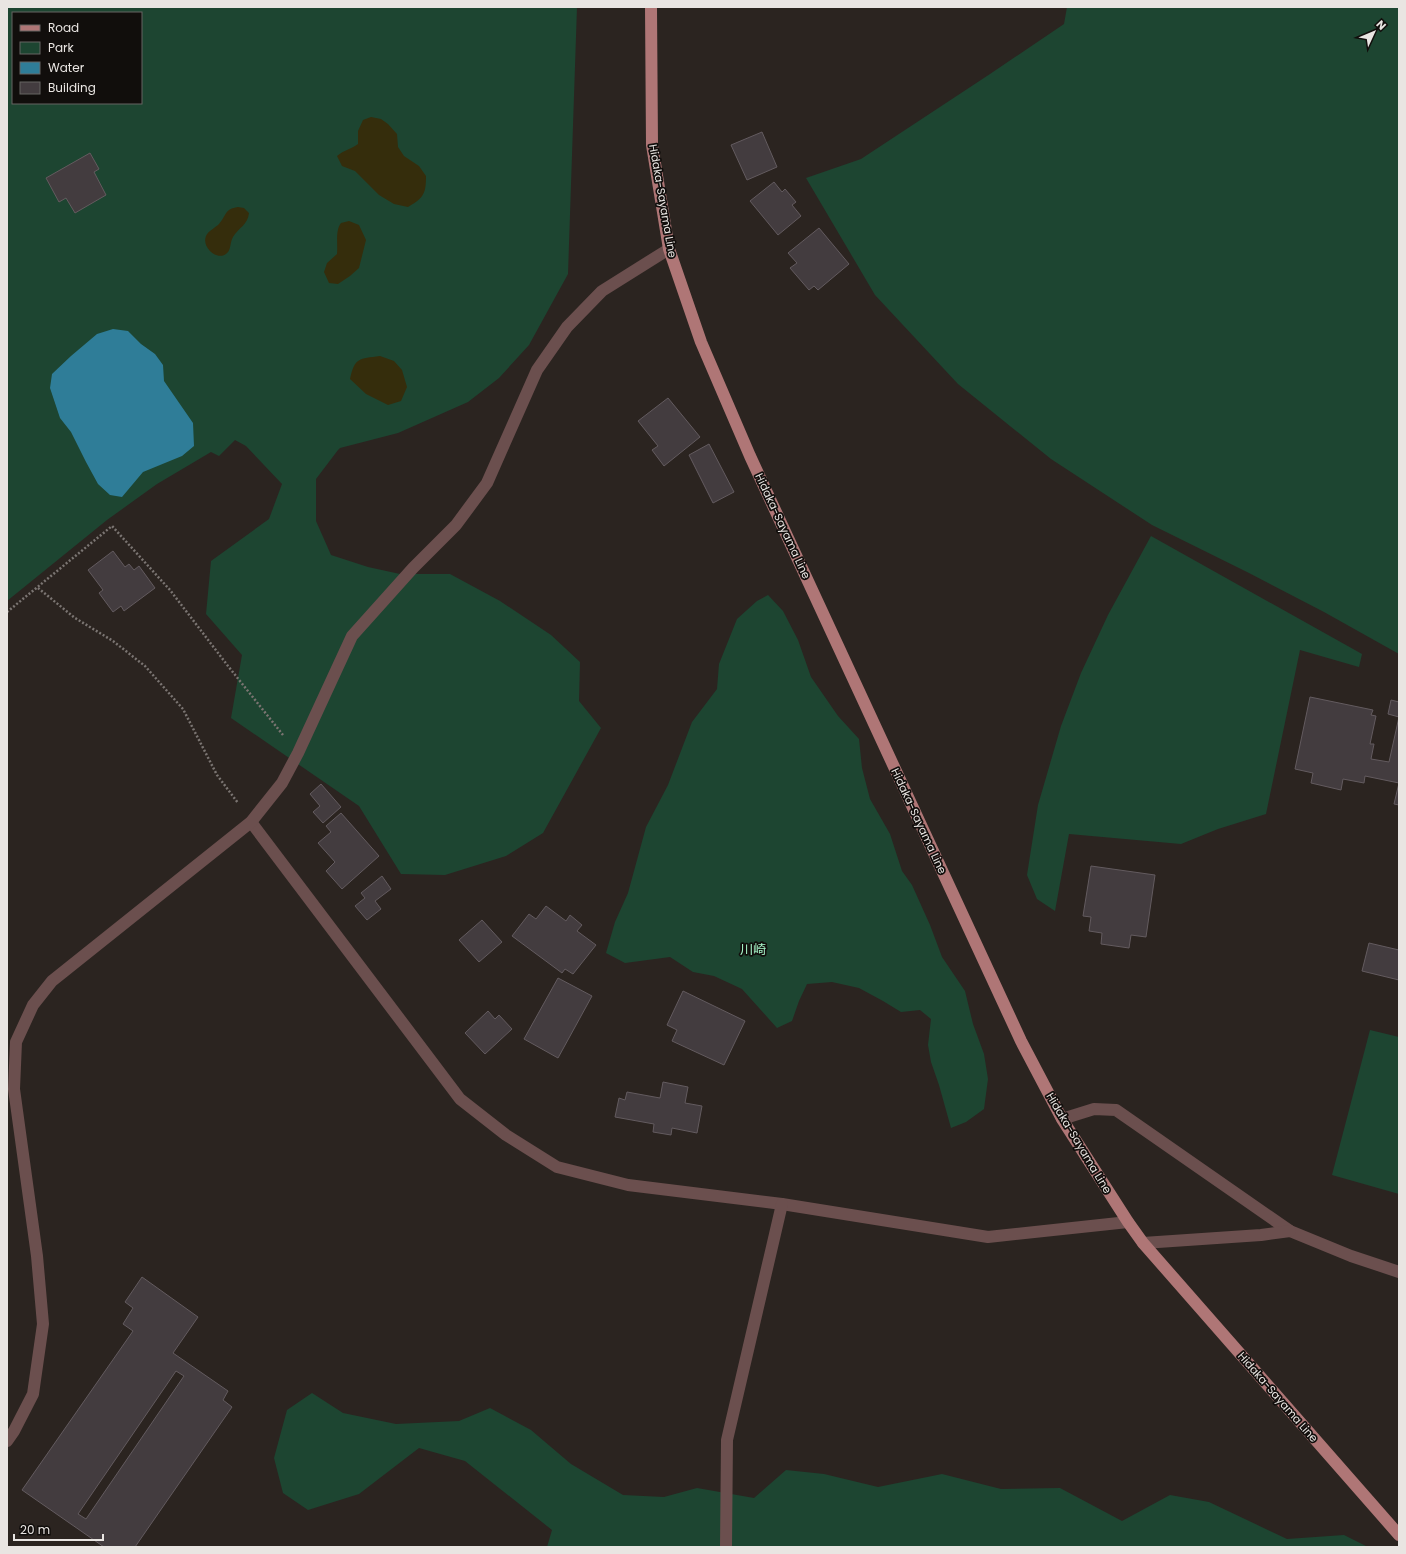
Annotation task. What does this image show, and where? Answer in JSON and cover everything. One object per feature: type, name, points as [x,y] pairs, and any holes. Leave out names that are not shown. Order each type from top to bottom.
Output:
[{"type":"main road","name":"Hidaka-Sayama Line","points":[[651,7],[652,145],[669,249],[701,342],[750,456],[1017,1034],[1062,1119],[1143,1243],[1399,1535]]},
{"type":"street","points":[[7,1441],[14,1431],[33,1394],[43,1324],[37,1256],[14,1089],[16,1042],[33,1005],[52,981],[250,822],[282,783],[298,753],[352,636],[413,568],[456,525],[487,483],[537,370],[567,327],[602,291],[669,249]]},
{"type":"street","points":[[250,822],[460,1099],[506,1135],[557,1167],[628,1185],[782,1204],[988,1237],[1128,1222]]},
{"type":"street","points":[[1062,1119],[1094,1109],[1116,1110],[1290,1231],[1351,1256],[1399,1272]]},
{"type":"street","points":[[726,1547],[727,1440],[782,1204]]},
{"type":"street","points":[[1143,1243],[1261,1235],[1290,1231]]},
{"type":"path","points":[[7,612],[112,526],[170,590],[228,666],[298,753]]},
{"type":"path","points":[[38,588],[75,618],[113,641],[146,666],[183,709],[217,775],[250,822]]},
{"type":"green space","points":[[7,7],[577,7],[568,274],[529,345],[499,378],[468,402],[398,433],[340,448],[316,479],[316,521],[331,555],[368,567],[400,574],[450,574],[500,601],[551,635],[580,662],[579,701],[601,728],[543,833],[506,856],[445,875],[401,874],[359,806],[231,718],[242,655],[206,614],[211,561],[269,519],[282,484],[246,446],[235,440],[219,456],[211,452],[157,484],[107,520],[7,601]]},
{"type":"green space","points":[[1067,7],[1399,7],[1399,654],[1324,612],[1152,525],[1051,459],[958,384],[875,295],[806,178],[861,159],[1064,24]]},
{"type":"green space","points":[[1151,536],[1362,654],[1359,667],[1300,650],[1266,814],[1218,829],[1181,844],[1069,834],[1055,911],[1037,899],[1027,875],[1038,805],[1061,726],[1081,673],[1108,615]]},
{"type":"green space","points":[[768,595],[783,611],[798,640],[811,677],[838,716],[859,739],[862,768],[870,799],[890,834],[902,871],[912,885],[930,925],[942,957],[965,991],[973,1024],[984,1054],[988,1079],[984,1109],[966,1122],[951,1128],[931,1062],[928,1045],[931,1019],[920,1010],[901,1012],[859,988],[832,982],[807,984],[792,1021],[777,1028],[742,989],[714,976],[693,972],[670,957],[625,963],[606,953],[615,922],[628,893],[646,827],[668,785],[692,722],[717,689],[719,664],[737,619],[757,601]]},
{"type":"green space","points":[[1370,1030],[1399,1037],[1399,1194],[1332,1175]]},
{"type":"green space","points":[[312,1393],[343,1413],[396,1424],[459,1421],[490,1408],[531,1430],[571,1464],[623,1495],[664,1497],[697,1488],[754,1498],[786,1470],[824,1474],[878,1487],[942,1474],[1001,1489],[1060,1488],[1122,1521],[1170,1495],[1209,1502],[1287,1539],[1344,1535],[1368,1547],[547,1547],[552,1530],[465,1461],[419,1448],[359,1494],[308,1510],[283,1493],[274,1458],[287,1410]]},
{"type":"sand","points":[[371,117],[381,119],[388,124],[397,134],[398,147],[404,156],[419,166],[426,176],[425,191],[421,198],[408,207],[394,204],[379,195],[355,171],[342,166],[337,156],[358,144],[358,131],[363,120]]},
{"type":"sand","points":[[238,207],[244,208],[249,213],[247,221],[233,237],[228,252],[220,256],[212,253],[206,245],[205,241],[207,234],[219,224],[230,209]]},
{"type":"sand","points":[[349,221],[359,225],[366,240],[359,268],[338,284],[329,283],[324,272],[327,263],[337,254],[337,234],[339,226],[341,223]]},
{"type":"sand","points":[[380,356],[394,361],[402,370],[407,387],[401,401],[388,405],[366,394],[350,379],[354,367],[359,360]]},
{"type":"water","points":[[113,329],[128,331],[141,344],[155,354],[163,365],[164,381],[193,423],[194,446],[182,456],[143,472],[122,497],[110,495],[98,484],[71,432],[60,418],[50,388],[52,374],[71,356],[97,334]]},
{"type":"building","points":[[762,132],[777,167],[747,180],[731,145]]},
{"type":"building","points":[[90,153],[99,169],[94,172],[106,195],[75,213],[66,198],[59,202],[46,178]]},
{"type":"building","points":[[774,182],[782,192],[785,189],[796,202],[792,205],[801,216],[778,235],[750,201]]},
{"type":"building","points":[[819,228],[849,264],[818,290],[814,286],[809,290],[790,268],[797,263],[788,253]]},
{"type":"building","points":[[668,398],[700,437],[664,466],[652,450],[658,446],[638,421]]},
{"type":"building","points":[[709,444],[734,492],[713,503],[689,455]]},
{"type":"building","points":[[113,551],[125,567],[129,564],[134,570],[139,566],[155,588],[124,611],[121,606],[113,612],[99,593],[103,590],[88,570]]},
{"type":"building","points":[[1310,697],[1373,710],[1371,715],[1376,716],[1370,744],[1374,744],[1371,759],[1389,762],[1399,717],[1399,783],[1365,776],[1364,783],[1343,779],[1341,790],[1311,783],[1313,773],[1295,769]]},
{"type":"building","points":[[1391,700],[1399,702],[1399,717],[1388,714]]},
{"type":"building","points":[[1399,783],[1399,805],[1394,804]]},
{"type":"building","points":[[321,784],[341,807],[323,823],[313,812],[320,806],[310,794]]},
{"type":"building","points":[[341,813],[379,856],[342,889],[326,871],[335,862],[318,843],[331,832],[326,826]]},
{"type":"building","points":[[1091,866],[1155,875],[1146,937],[1131,935],[1129,948],[1101,944],[1102,933],[1089,931],[1091,917],[1083,916]]},
{"type":"building","points":[[382,876],[391,889],[375,901],[381,909],[367,920],[355,906],[365,898],[361,893]]},
{"type":"building","points":[[546,906],[566,921],[570,915],[582,925],[577,931],[596,945],[573,974],[565,969],[562,973],[512,936],[529,914],[536,919]]},
{"type":"building","points":[[482,920],[502,942],[479,962],[459,940]]},
{"type":"building","points":[[1369,943],[1399,950],[1399,980],[1362,971]]},
{"type":"building","points":[[558,978],[592,996],[558,1058],[524,1039]]},
{"type":"building","points":[[683,991],[745,1021],[724,1065],[672,1041],[677,1030],[667,1025]]},
{"type":"building","points":[[488,1011],[495,1019],[499,1015],[512,1029],[485,1054],[465,1033]]},
{"type":"building","points":[[663,1082],[688,1087],[685,1103],[702,1106],[697,1133],[672,1128],[671,1135],[653,1132],[654,1124],[615,1117],[619,1098],[625,1100],[627,1092],[660,1098]]},
{"type":"building","points":[[142,1277],[198,1317],[173,1353],[228,1391],[223,1400],[232,1407],[135,1547],[104,1547],[22,1490],[133,1331],[123,1324],[133,1308],[125,1302]],"holes":[[[176,1371],[184,1376],[86,1519],[78,1514]]]},
{"type":"district","name":"川崎","points":[[753,949]]}]
